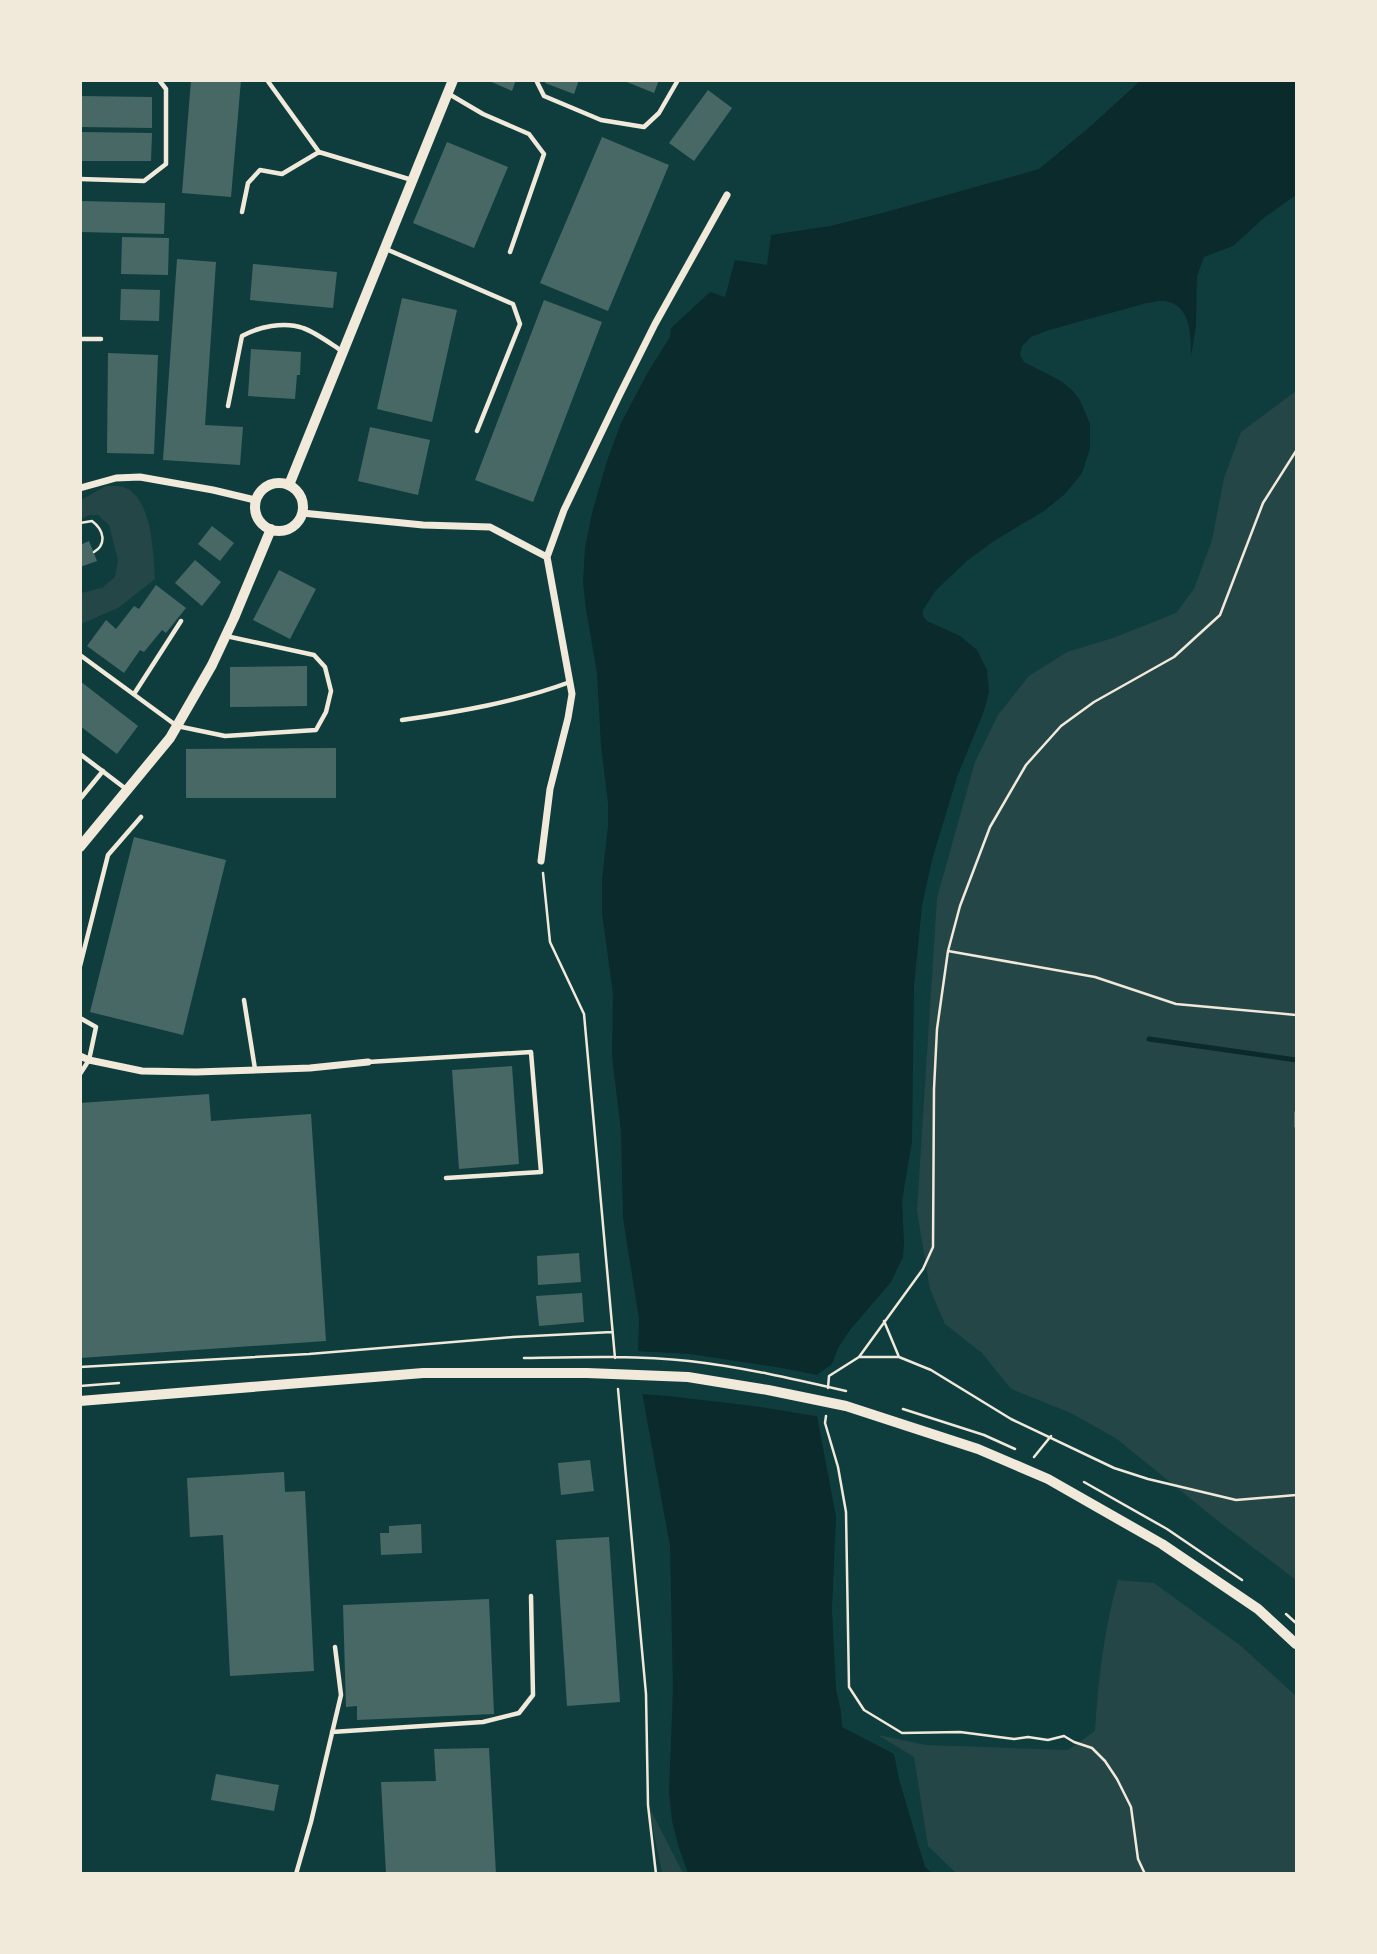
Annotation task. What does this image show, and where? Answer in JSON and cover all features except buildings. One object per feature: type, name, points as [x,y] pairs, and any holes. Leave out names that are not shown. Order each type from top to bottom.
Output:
[{"type":"main road","points":[[289,485],[453,80]]},
{"type":"main road","points":[[282,483],[295,489],[302,500],[302,513],[294,526],[279,531],[271,529],[259,519],[255,500],[268,486],[282,483]]},
{"type":"main road","points":[[80,847],[170,738],[212,665],[271,529]]},
{"type":"main road","points":[[80,1401],[424,1373],[587,1373],[688,1377],[768,1390],[846,1406],[978,1449],[1048,1479],[1162,1544],[1258,1609],[1297,1644]]},
{"type":"street","points":[[541,861],[550,789],[572,694],[547,557],[564,510],[619,396],[655,324],[727,195]]},
{"type":"street","points":[[80,488],[116,478],[140,477],[255,500]]},
{"type":"street","points":[[302,513],[423,525],[490,527],[547,557]]},
{"type":"street","points":[[85,1058],[142,1071],[196,1072],[310,1068],[368,1062]]},
{"type":"lane","points":[[80,179],[144,181],[166,164],[166,89],[159,80]]},
{"type":"lane","points":[[267,80],[319,152],[413,181]]},
{"type":"lane","points":[[536,80],[544,96],[601,120],[644,127],[659,113],[678,80]]},
{"type":"lane","points":[[448,93],[483,114],[529,134],[544,154],[510,252]]},
{"type":"lane","points":[[242,212],[248,183],[260,170],[282,174],[319,152]]},
{"type":"lane","points":[[386,249],[513,304],[520,324],[477,431]]},
{"type":"lane","points":[[228,406],[242,336],[256,328],[303,327],[343,352]]},
{"type":"lane","points":[[80,338],[101,339]]},
{"type":"lane","points":[[134,694],[181,621]]},
{"type":"lane","points":[[80,655],[177,726],[225,736],[316,730],[326,712],[331,691],[325,667],[314,655],[226,636]]},
{"type":"lane","points":[[402,720],[471,710],[570,682]]},
{"type":"lane","points":[[80,754],[127,790]]},
{"type":"lane","points":[[80,799],[103,771]]},
{"type":"lane","points":[[80,966],[108,855],[141,817]]},
{"type":"lane","points":[[244,1000],[255,1070]]},
{"type":"lane","points":[[80,1017],[96,1027],[80,1074]]},
{"type":"lane","points":[[368,1062],[531,1052],[541,1172],[446,1178]]},
{"type":"lane","points":[[332,1732],[483,1722],[519,1713],[533,1695],[531,1596]]},
{"type":"lane","points":[[296,1874],[341,1695],[335,1647]]},
{"type":"path","points":[[828,1388],[829,1376],[859,1357],[923,1269],[933,1247],[937,1029],[948,951],[960,906],[990,827],[1026,765],[1061,726],[1094,702],[1174,657],[1220,615],[1263,503],[1297,451]]},
{"type":"path","points":[[80,523],[92,521],[101,532],[102,546],[93,552]]},
{"type":"path","points":[[541,861],[550,942],[584,1014],[615,1359]]},
{"type":"path","points":[[948,951],[1095,977],[1176,1004],[1297,1015]]},
{"type":"path","points":[[1297,1112],[1297,1127]]},
{"type":"path","points":[[884,1320],[899,1357]]},
{"type":"path","points":[[80,1367],[612,1332]]},
{"type":"path","points":[[859,1357],[899,1357],[931,1370],[1011,1419],[1114,1468],[1148,1479],[1236,1500],[1297,1495]]},
{"type":"path","points":[[618,1385],[646,1695],[648,1805],[656,1874]]},
{"type":"path","points":[[826,1411],[825,1423],[838,1467],[846,1512],[849,1687],[864,1710],[902,1732],[960,1732],[990,1737],[1048,1740],[1064,1736],[1092,1748],[1117,1779],[1131,1807],[1138,1859],[1145,1874]]},
{"type":"path","points":[[1034,1457],[1051,1436]]},
{"type":"shaded area","points":[[1140,81],[1296,81],[1296,195],[1265,217],[1233,246],[1204,257],[1197,276],[1196,326],[1191,356],[1186,317],[1176,305],[1164,301],[1147,303],[1049,330],[1031,337],[1022,346],[1020,355],[1024,362],[1061,381],[1080,400],[1090,424],[1090,449],[1082,473],[1065,494],[1044,511],[968,560],[936,590],[923,610],[927,621],[960,636],[977,650],[987,670],[989,692],[957,777],[932,860],[922,906],[914,986],[912,1141],[902,1201],[903,1257],[891,1282],[838,1348],[832,1364],[818,1374],[817,1416],[836,1517],[832,1610],[836,1689],[842,1727],[894,1754],[925,1867],[932,1873],[688,1873],[672,1821],[669,1792],[673,1689],[670,1546],[642,1392],[638,1353],[639,1319],[623,1218],[621,1131],[612,1056],[613,994],[602,913],[608,803],[601,746],[597,673],[583,582],[585,548],[592,513],[621,423],[670,337],[671,328],[710,292],[725,297],[735,260],[767,265],[771,235],[830,226],[1039,169]]},
{"type":"shaded area","points":[[1296,391],[1296,1580],[1117,1439],[1071,1413],[1011,1389],[982,1353],[945,1324],[930,1289],[917,1211],[937,898],[975,762],[998,715],[1029,676],[1067,652],[1113,638],[1176,613],[1194,589],[1212,540],[1224,478],[1241,432]]},
{"type":"shaded area","points":[[106,486],[128,489],[142,506],[150,530],[155,579],[118,608],[81,624],[81,593],[102,588],[115,577],[118,560],[109,525],[98,515],[81,519],[81,500]]},
{"type":"shaded area","points":[[1118,1580],[1154,1583],[1241,1646],[1296,1696],[1296,1873],[956,1873],[928,1846],[914,1757],[878,1735],[926,1745],[1068,1750],[1095,1731],[1102,1655]]},
{"type":"shaded area","points":[[648,1805],[683,1873],[662,1873]]},
{"type":"pier","points":[[635,1351],[690,1354],[822,1376],[821,1417],[761,1407],[639,1394]]},
{"type":"waterway","points":[[1149,1039],[1296,1060]]}]
